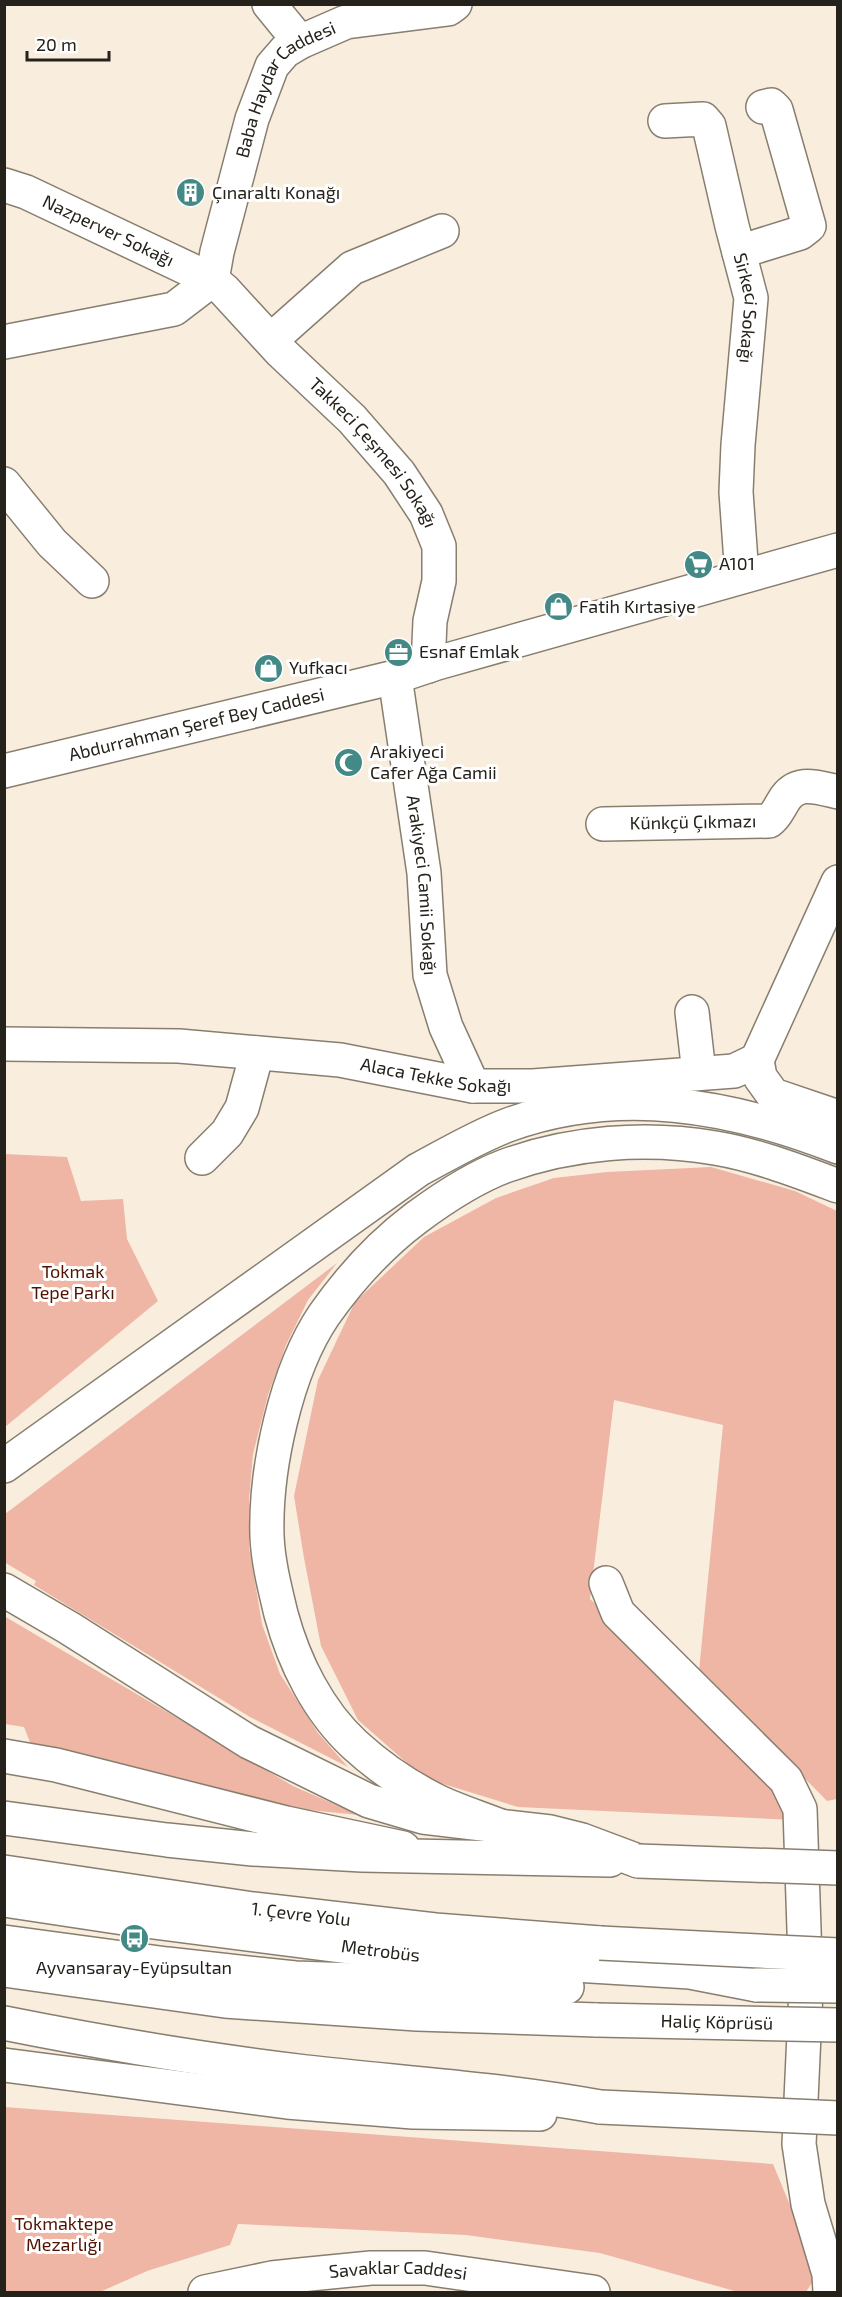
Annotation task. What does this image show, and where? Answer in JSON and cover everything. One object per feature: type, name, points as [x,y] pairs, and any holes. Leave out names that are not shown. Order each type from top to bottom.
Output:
[{"type":"main road","points":[[269,4],[300,42]]},
{"type":"main road","name":"Baba Haydar Caddesi","points":[[212,280],[216,252],[252,119],[272,66],[285,51],[346,22],[450,6]]},
{"type":"main road","points":[[739,252],[800,233],[809,226],[776,110],[771,105],[763,107]]},
{"type":"main road","name":"Sirkeci Sokağı","points":[[665,121],[703,119],[709,126],[751,298],[737,480],[742,576]]},
{"type":"main road","name":"Nazperver Sokağı","points":[[4,185],[27,192],[212,280]]},
{"type":"main road","points":[[271,340],[352,268],[442,231]]},
{"type":"main road","points":[[4,342],[29,335],[174,309],[212,280]]},
{"type":"main road","name":"Takkeci Çeşmesi Sokağı","points":[[212,280],[352,419],[399,473],[426,514],[439,546],[439,581],[430,621],[428,666]]},
{"type":"main road","points":[[4,484],[52,543],[92,581]]},
{"type":"main road","name":"Abdurrahman Şeref Bey Caddesi","points":[[4,771],[395,677],[837,550]]},
{"type":"main road","name":"Arakiyeci Camii Sokağı","points":[[395,677],[424,873],[430,975],[446,1027],[473,1086]]},
{"type":"main road","name":"Künkçü Çıkmazı","points":[[603,824],[769,821],[776,816],[788,794],[797,786],[810,785],[837,792]]},
{"type":"main road","points":[[837,882],[757,1060],[760,1077],[773,1095],[837,1117]]},
{"type":"main road","points":[[692,1012],[699,1073]]},
{"type":"main road","name":"Alaca Tekke Sokağı","points":[[4,1044],[179,1046],[340,1060],[473,1086],[533,1086],[734,1071],[757,1060]]},
{"type":"main road","points":[[202,1158],[227,1133],[242,1108],[257,1053]]},
{"type":"main road","points":[[4,1466],[418,1170],[470,1141],[509,1125],[558,1110],[606,1103],[651,1102],[691,1106],[752,1120],[837,1147]]},
{"type":"main road","points":[[503,1827],[435,1800],[387,1770],[355,1744],[324,1708],[308,1682],[288,1638],[275,1592],[267,1537],[270,1473],[280,1421],[302,1358],[323,1317],[361,1268],[397,1232],[441,1199],[503,1167],[554,1152],[598,1145],[653,1142],[715,1148],[763,1160],[837,1186]]},
{"type":"main road","points":[[606,1583],[618,1613],[786,1780],[800,1809],[806,1990],[799,2144],[808,2204],[829,2274],[830,2292]]},
{"type":"main road","points":[[4,1590],[69,1628],[249,1742],[369,1801],[423,1817],[550,1832],[582,1840],[638,1861]]},
{"type":"main road","points":[[4,1756],[56,1765],[286,1823],[437,1855]]},
{"type":"main road","points":[[4,1818],[166,1840],[253,1849],[362,1855],[437,1855],[837,1868]]},
{"type":"main road","name":"1. Çevre Yolu","points":[[4,1872],[253,1909],[435,1930],[600,1943],[837,1955]]},
{"type":"main road","name":"Metrobüs","points":[[4,1900],[130,1919],[411,1955],[690,1972],[757,1985]]},
{"type":"main road","name":"Metrobüs","points":[[4,1942],[167,1964],[295,1978],[624,1989],[702,1989],[757,1985],[837,1986]]},
{"type":"main road","name":"Haliç Köprüsü","points":[[4,1970],[225,2001],[417,2014],[837,2025]]},
{"type":"main road","points":[[4,2023],[225,2061],[304,2072],[535,2095],[600,2107],[837,2118]]},
{"type":"main road","points":[[4,2065],[287,2102],[413,2112],[493,2115],[547,2113],[600,2107]]},
{"type":"main road","points":[[4,2087],[180,2102],[287,2102]]},
{"type":"main road","name":"Savaklar Caddesi","points":[[205,2292],[272,2278],[371,2268],[424,2268],[593,2292]]},
{"type":"green space","name":"Tokmak Tepe Parkı","points":[[5,1154],[67,1157],[81,1201],[123,1199],[127,1239],[158,1301],[5,1427]]},
{"type":"green space","points":[[711,1167],[795,1191],[837,1211],[837,1799],[827,1801],[699,1671],[723,1425],[614,1400],[590,1599],[636,1640],[817,1821],[518,1807],[424,1778],[358,1720],[321,1646],[294,1496],[318,1380],[355,1302],[424,1237],[496,1198],[554,1178],[607,1172]]},
{"type":"green space","points":[[337,1263],[308,1300],[286,1345],[268,1395],[253,1454],[249,1500],[249,1547],[262,1624],[280,1674],[318,1733],[348,1767],[250,1717],[34,1585],[36,1581],[4,1562],[5,1514]]},
{"type":"green space","points":[[4,1616],[293,1786],[359,1815],[278,1807],[31,1745],[24,1727],[5,1724]]},
{"type":"green space","name":"Tokmaktepe Mezarlığı","points":[[4,2107],[773,2164],[818,2273],[806,2292],[738,2292],[600,2253],[466,2235],[238,2224],[230,2245],[147,2271],[100,2292],[5,2292]]},
{"type":"place","name":"Çınaraltı Konağı","points":[[191,193]]},
{"type":"place","name":"A101","points":[[698,564]]},
{"type":"place","name":"Fatih Kırtasiye","points":[[558,607]]},
{"type":"place","name":"Esnaf Emlak","points":[[398,652]]},
{"type":"place","name":"Yufkacı","points":[[268,668]]},
{"type":"place","name":"Arakiyeci Cafer Ağa Camii","points":[[349,762]]},
{"type":"place","name":"Ayvansaray-Eyüpsultan","points":[[134,1939]]}]
